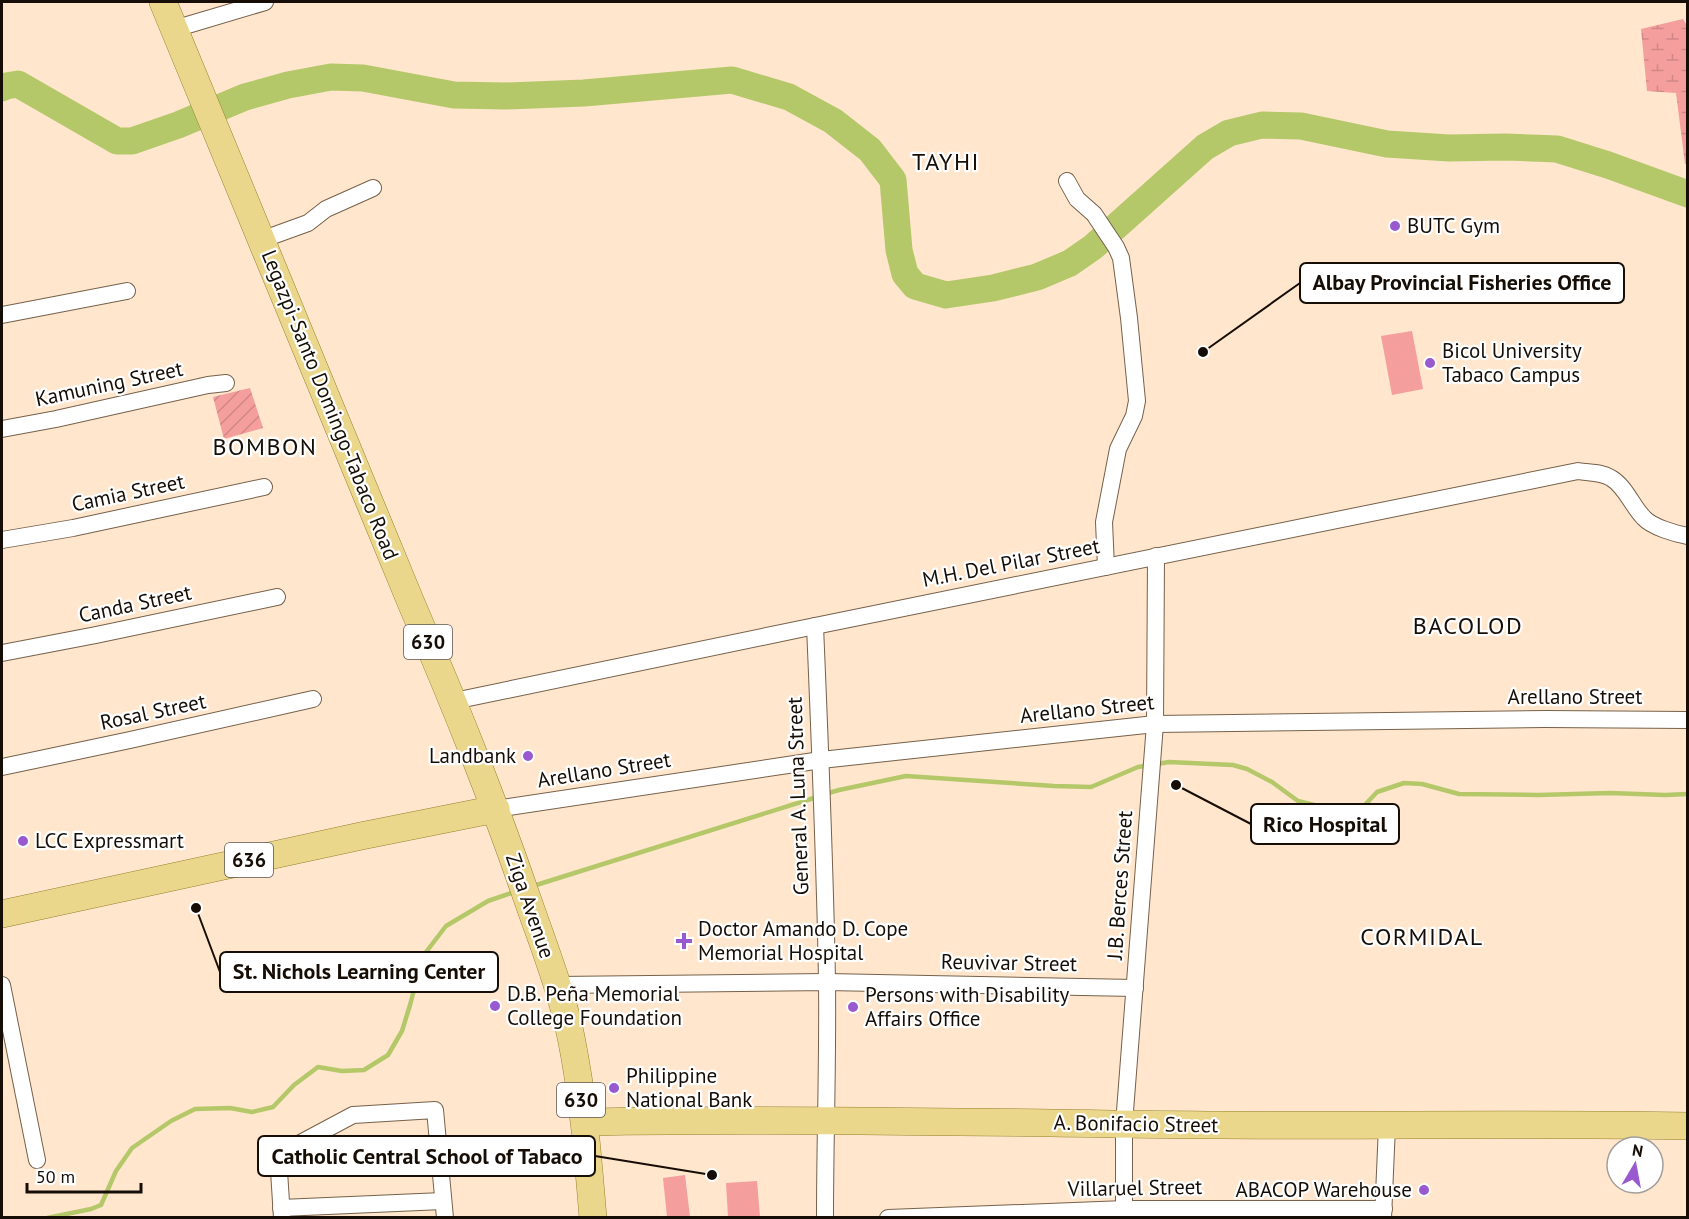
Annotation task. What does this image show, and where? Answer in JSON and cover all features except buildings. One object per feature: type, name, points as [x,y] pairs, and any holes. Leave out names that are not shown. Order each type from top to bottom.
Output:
[{"type":"main road","name":"Legazpi-Santo Domingo-Tabaco Road","points":[[163,2],[412,605],[454,700],[496,809]]},
{"type":"main road","name":"Ziga Avenue","points":[[496,809],[558,985],[571,1036],[585,1122],[593,1218]]},
{"type":"main road","name":"636","points":[[2,914],[496,809]]},
{"type":"main road","name":"A. Bonifacio Street","points":[[585,1122],[825,1120],[1387,1126],[1554,1124],[1688,1126]]},
{"type":"street","points":[[174,28],[265,2]]},
{"type":"street","points":[[1067,181],[1077,199],[1094,214],[1116,247],[1121,258],[1128,308],[1137,401],[1134,416],[1118,449],[1104,522],[1106,567]]},
{"type":"street","points":[[261,240],[308,223],[326,209],[373,188]]},
{"type":"street","points":[[2,315],[127,291]]},
{"type":"street","name":"Kamuning Street","points":[[2,429],[226,383]]},
{"type":"street","name":"M.H. Del Pilar Street","points":[[454,700],[1578,471],[1601,474],[1611,478],[1620,485],[1645,520],[1675,534],[1688,536]]},
{"type":"street","name":"Camia Street","points":[[2,540],[73,528],[264,487]]},
{"type":"street","name":"J.B. Berces Street","points":[[1125,1213],[1124,1124],[1155,724],[1156,556]]},
{"type":"street","name":"Canda Street","points":[[2,653],[276,597]]},
{"type":"street","name":"General A. Luna Street","points":[[815,626],[821,760],[826,982],[825,1218]]},
{"type":"street","name":"Rosal Street","points":[[2,767],[313,699]]},
{"type":"street","name":"Arellano Street","points":[[496,809],[821,760],[1155,724],[1545,719],[1688,720]]},
{"type":"street","name":"Reuvivar Street","points":[[558,985],[826,982],[1135,988]]},
{"type":"street","points":[[2,985],[37,1160]]},
{"type":"street","points":[[435,1110],[444,1209],[363,1211],[282,1213],[278,1155],[353,1115],[435,1110]]},
{"type":"street","points":[[1383,1213],[1387,1126]]},
{"type":"street","name":"Villaruel Street","points":[[888,1218],[1125,1213],[1383,1213]]},
{"type":"green space","points":[[1683,19],[1688,27],[1687,164],[1685,164],[1676,93],[1647,91],[1641,29]]},
{"type":"green space","points":[[1412,331],[1423,389],[1392,395],[1381,336]]},
{"type":"green space","points":[[250,388],[263,428],[224,439],[213,397]]},
{"type":"green space","points":[[685,1175],[690,1217],[667,1217],[663,1178]]},
{"type":"green space","points":[[757,1181],[760,1217],[728,1217],[726,1183]]},
{"type":"waterway","points":[[2,88],[18,84],[117,141],[132,141],[245,97],[288,85],[331,77],[363,78],[454,95],[506,96],[584,93],[732,80],[789,97],[833,121],[870,150],[893,180],[899,250],[905,274],[915,286],[946,295],[993,288],[1037,277],[1070,263],[1093,247],[1205,147],[1229,133],[1262,125],[1301,126],[1387,144],[1449,148],[1557,149],[1688,194]]},
{"type":"waterway","points":[[825,794],[906,776],[1091,787],[1138,767],[1169,762],[1233,765],[1247,769],[1272,782],[1298,801],[1347,813],[1363,807],[1377,792],[1404,783],[1422,784],[1459,794],[1688,794]]},
{"type":"waterway","points":[[533,886],[817,797]]},
{"type":"waterway","points":[[47,1218],[101,1205],[116,1171],[132,1148],[171,1121],[195,1109],[230,1108],[252,1112],[273,1107],[294,1085],[318,1067],[342,1071],[364,1070],[388,1055],[402,1031],[423,956],[446,926],[488,901],[517,891]]},
{"type":"place","name":"BUTC Gym","points":[[1395,226]]},
{"type":"place","name":"Albay Provincial Fisheries Office","points":[[1203,352]]},
{"type":"place","name":"Bicol University Tabaco Campus","points":[[1430,363]]},
{"type":"place","name":"Landbank","points":[[528,756]]},
{"type":"place","name":"Rico Hospital","points":[[1176,785]]},
{"type":"place","name":"LCC Expressmart","points":[[23,841]]},
{"type":"place","name":"St. Nichols Learning Center","points":[[196,908]]},
{"type":"place","name":"Doctor Amando D. Cope Memorial Hospital","points":[[684,941]]},
{"type":"place","name":"D.B. Peña Memorial College Foundation","points":[[495,1006]]},
{"type":"place","name":"Persons with Disability Affairs Office","points":[[853,1007]]},
{"type":"place","name":"Philippine National Bank","points":[[614,1088]]},
{"type":"place","name":"Catholic Central School of Tabaco","points":[[712,1175]]},
{"type":"place","name":"ABACOP Warehouse","points":[[1424,1190]]},
{"type":"district","name":"TAYHI","points":[[946,162]]},
{"type":"district","name":"BOMBON","points":[[265,447]]},
{"type":"district","name":"BACOLOD","points":[[1468,626]]},
{"type":"district","name":"CORMIDAL","points":[[1422,937]]}]
